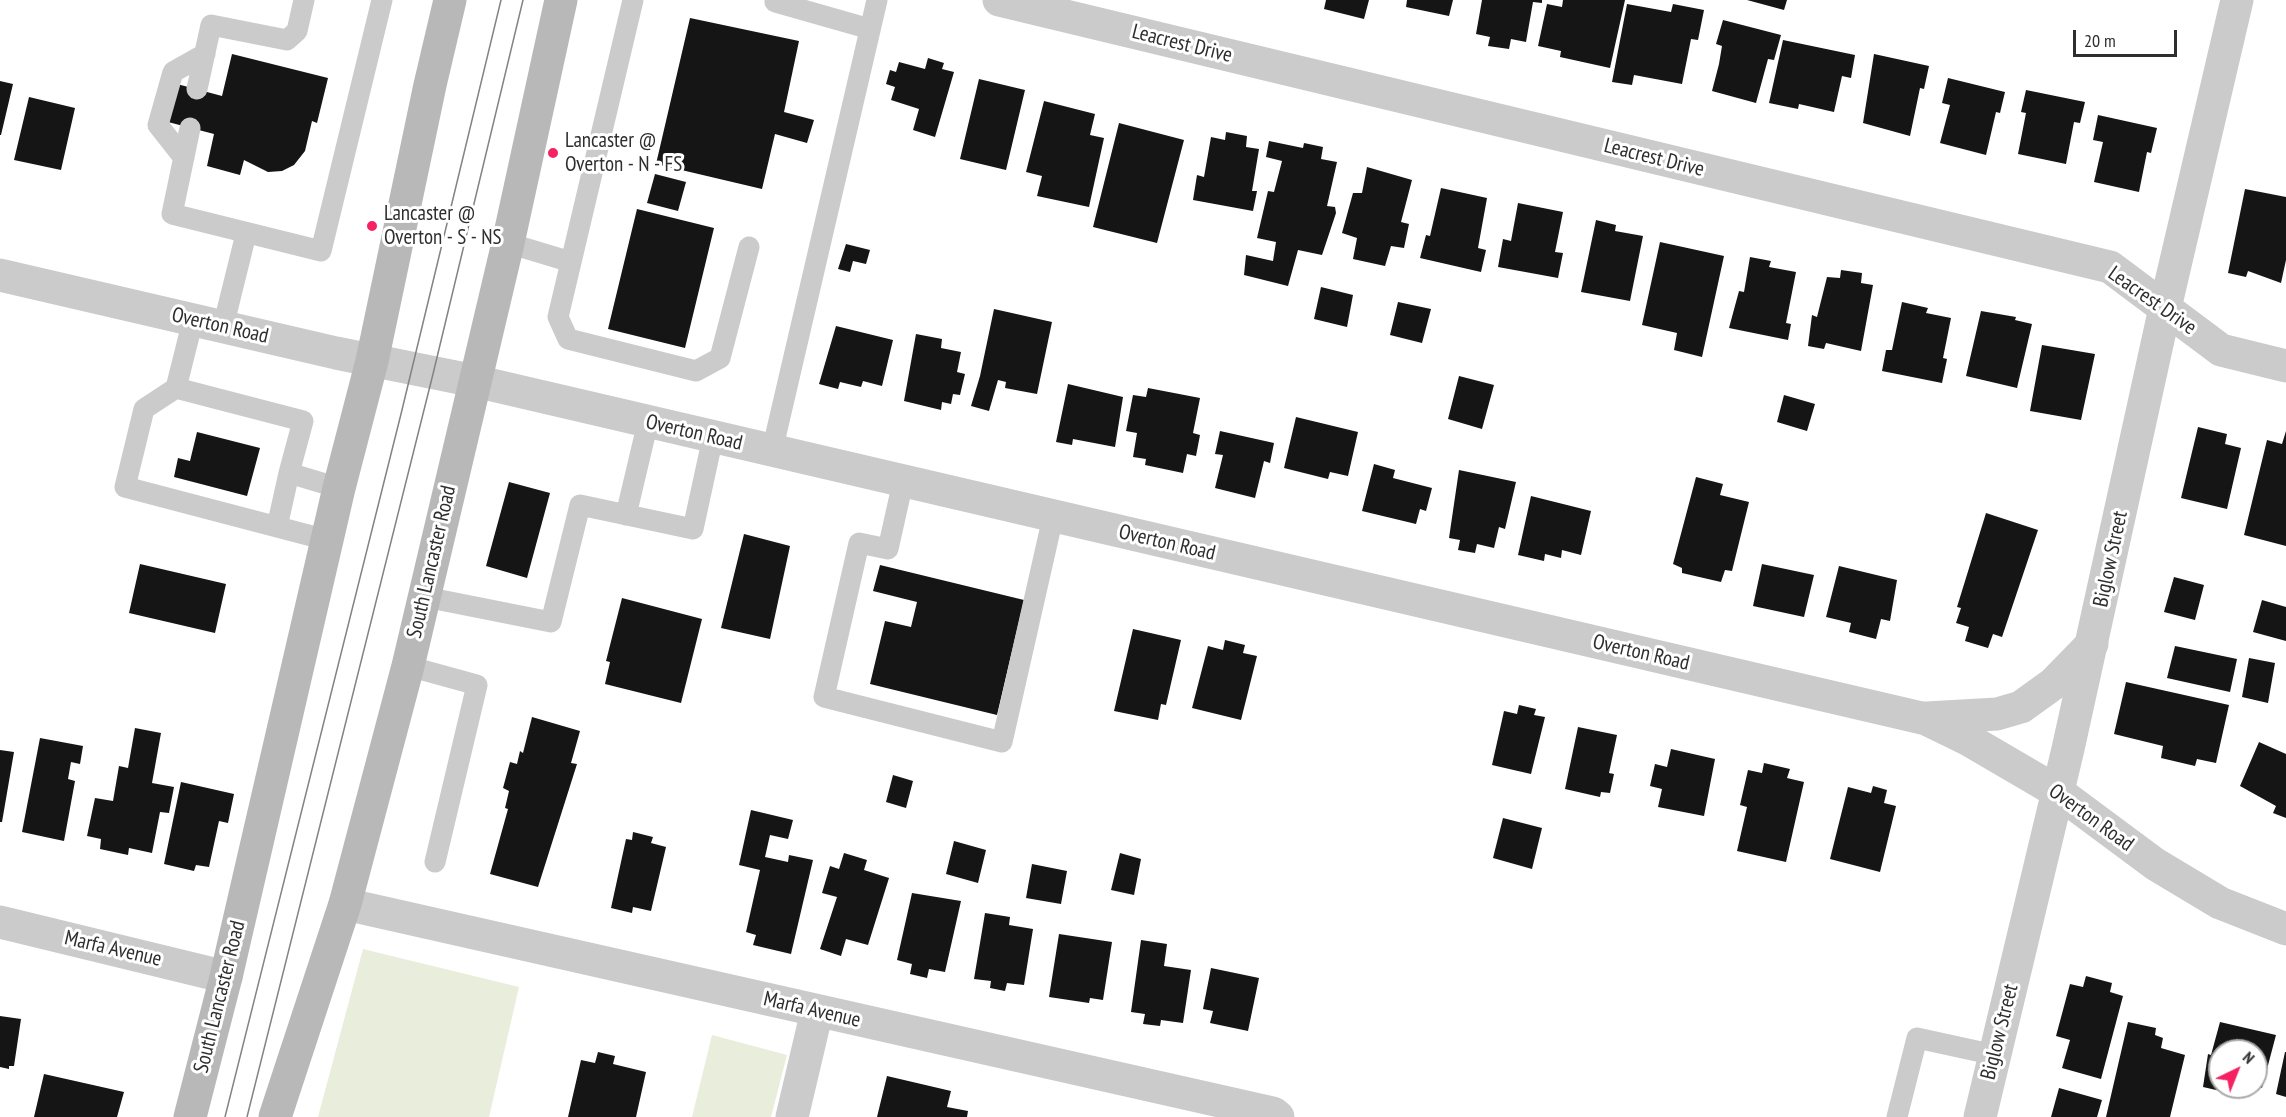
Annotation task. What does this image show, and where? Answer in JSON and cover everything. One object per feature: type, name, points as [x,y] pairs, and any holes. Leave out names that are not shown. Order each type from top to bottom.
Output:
[{"type":"main road","name":"South Lancaster Road","points":[[190,1117],[226,977],[339,488],[372,361],[450,0]]},
{"type":"main road","name":"South Lancaster Road","points":[[275,1117],[345,904],[408,666],[508,243],[561,0]]},
{"type":"street","name":"Leacrest Drive","points":[[999,0],[2110,267],[2222,350],[2286,366]]},
{"type":"street","name":"Biglow Street","points":[[1980,1117],[2058,792],[2165,308],[2237,0]]},
{"type":"street","name":"Overton Road","points":[[0,275],[372,361],[475,381],[1926,718],[1969,740],[2058,792],[2155,864],[2211,897],[2286,929]]},
{"type":"street","points":[[1926,718],[1997,714],[2021,707],[2053,684],[2092,644]]},
{"type":"street","name":"Marfa Avenue","points":[[345,904],[1261,1111],[1278,1117]]},
{"type":"street","name":"Marfa Avenue","points":[[0,922],[226,977]]},
{"type":"street","points":[[792,1117],[817,1011]]},
{"type":"lane","points":[[197,89],[211,25],[287,40],[297,32],[304,0]]},
{"type":"lane","points":[[189,128],[172,214],[321,251],[382,0]]},
{"type":"lane","points":[[633,0],[558,317],[568,339],[696,371],[720,358],[749,247]]},
{"type":"lane","points":[[772,451],[877,0]]},
{"type":"lane","points":[[772,1],[870,29]]},
{"type":"lane","points":[[184,158],[158,125],[172,72],[205,54]]},
{"type":"lane","points":[[246,234],[208,323],[176,388],[144,409],[125,487],[327,540]]},
{"type":"lane","points":[[508,243],[571,262]]},
{"type":"lane","points":[[176,388],[303,421],[277,526]]},
{"type":"lane","points":[[626,515],[648,422]]},
{"type":"lane","points":[[425,597],[551,622],[580,505],[693,529],[713,437]]},
{"type":"lane","points":[[289,473],[339,488]]},
{"type":"lane","points":[[903,482],[888,549],[859,543],[824,697],[1002,742],[1053,517]]},
{"type":"lane","points":[[408,666],[477,685],[435,862]]},
{"type":"lane","points":[[1897,1117],[1917,1038],[1995,1055]]},
{"type":"green space","points":[[363,949],[519,987],[489,1117],[318,1117]]},
{"type":"green space","points":[[712,1035],[787,1055],[771,1117],[692,1117]]},
{"type":"building","points":[[1326,0],[1369,0],[1364,19],[1324,9]]},
{"type":"building","points":[[1407,0],[1453,0],[1449,16],[1406,7]]},
{"type":"building","points":[[1482,0],[1542,0],[1542,3],[1533,2],[1526,42],[1511,39],[1509,49],[1488,46],[1490,37],[1476,34]]},
{"type":"building","points":[[1563,0],[1625,0],[1610,68],[1560,57],[1561,51],[1538,46],[1547,4],[1562,7]]},
{"type":"building","points":[[1747,0],[1787,0],[1784,10]]},
{"type":"building","points":[[1627,4],[1671,12],[1673,4],[1704,10],[1698,40],[1691,39],[1682,84],[1634,75],[1632,85],[1612,82]]},
{"type":"building","points":[[690,18],[799,41],[784,112],[814,120],[807,143],[775,134],[762,189],[656,164]]},
{"type":"building","points":[[1723,20],[1781,35],[1774,60],[1768,59],[1756,103],[1712,91],[1722,46],[1716,44]]},
{"type":"building","points":[[1783,40],[1855,55],[1851,78],[1842,76],[1834,112],[1799,104],[1798,109],[1769,103]]},
{"type":"building","points":[[232,54],[328,78],[317,123],[312,121],[305,151],[294,165],[282,171],[268,172],[244,160],[240,175],[207,166],[214,134],[168,122],[177,84],[222,96]]},
{"type":"building","points":[[1874,54],[1929,66],[1924,89],[1920,88],[1910,136],[1863,123]]},
{"type":"building","points":[[928,58],[944,63],[942,69],[954,72],[935,137],[913,130],[919,109],[891,100],[895,87],[886,84],[890,70],[896,72],[899,62],[925,69]]},
{"type":"building","points":[[1948,78],[2005,92],[2000,113],[1996,112],[1986,155],[1940,143],[1950,105],[1942,103]]},
{"type":"building","points":[[979,79],[1025,90],[1006,170],[960,159]]},
{"type":"building","points":[[0,81],[13,84],[1,135],[0,135]]},
{"type":"building","points":[[2026,90],[2085,102],[2080,123],[2074,122],[2066,164],[2018,154],[2026,113],[2021,112]]},
{"type":"building","points":[[29,97],[75,108],[61,170],[14,160]]},
{"type":"building","points":[[1044,101],[1095,114],[1090,135],[1104,138],[1089,207],[1037,196],[1042,176],[1026,172]]},
{"type":"building","points":[[2098,115],[2157,128],[2151,153],[2147,152],[2139,192],[2094,182],[2103,142],[2093,140]]},
{"type":"building","points":[[1119,123],[1184,140],[1157,243],[1093,227]]},
{"type":"building","points":[[1226,132],[1247,136],[1246,147],[1259,149],[1252,191],[1257,191],[1253,211],[1193,200],[1197,175],[1204,177],[1211,137],[1225,140]]},
{"type":"building","points":[[1269,141],[1303,148],[1304,143],[1323,147],[1321,159],[1337,162],[1327,206],[1335,207],[1336,213],[1322,255],[1298,250],[1288,286],[1244,275],[1246,255],[1273,261],[1276,242],[1257,238],[1268,191],[1274,192],[1282,161],[1266,157]]},
{"type":"building","points":[[1367,167],[1412,180],[1401,222],[1409,224],[1404,248],[1391,246],[1385,266],[1353,259],[1357,238],[1342,233],[1353,193],[1362,193]]},
{"type":"building","points":[[655,174],[686,182],[678,211],[647,203]]},
{"type":"building","points":[[1441,188],[1487,198],[1478,248],[1486,250],[1481,272],[1420,258],[1426,235],[1430,236]]},
{"type":"building","points":[[2245,189],[2286,197],[2286,260],[2281,283],[2248,271],[2246,277],[2228,273]]},
{"type":"building","points":[[1518,203],[1563,212],[1555,252],[1563,253],[1558,278],[1498,267],[1503,239],[1511,241]]},
{"type":"building","points":[[637,209],[714,228],[685,348],[608,329]]},
{"type":"building","points":[[1596,220],[1616,225],[1615,231],[1643,236],[1630,301],[1581,292]]},
{"type":"building","points":[[1660,242],[1724,256],[1702,357],[1674,350],[1677,333],[1642,325]]},
{"type":"building","points":[[846,244],[870,250],[866,264],[853,261],[850,272],[838,269]]},
{"type":"building","points":[[1750,257],[1771,261],[1769,267],[1796,272],[1786,323],[1791,324],[1788,340],[1729,328],[1739,291],[1744,292]]},
{"type":"building","points":[[1841,270],[1862,273],[1861,283],[1873,285],[1861,351],[1826,343],[1824,349],[1808,346],[1812,315],[1817,317],[1827,277],[1840,278]]},
{"type":"building","points":[[1321,287],[1353,295],[1347,327],[1314,319]]},
{"type":"building","points":[[1398,302],[1431,309],[1422,343],[1390,335]]},
{"type":"building","points":[[1902,302],[1928,308],[1926,313],[1951,318],[1943,358],[1947,359],[1942,383],[1882,371],[1886,350],[1892,350]]},
{"type":"building","points":[[994,309],[1052,322],[1037,394],[1005,388],[1006,382],[998,380],[989,411],[971,406],[980,376]]},
{"type":"building","points":[[1981,311],[2016,317],[2015,320],[2032,324],[2017,388],[1966,376]]},
{"type":"building","points":[[836,326],[893,340],[882,386],[863,381],[861,387],[840,382],[838,389],[819,384]]},
{"type":"building","points":[[916,334],[942,339],[941,348],[961,352],[957,372],[965,374],[960,395],[953,394],[951,404],[942,402],[941,410],[904,401]]},
{"type":"building","points":[[2042,345],[2095,354],[2081,420],[2030,411]]},
{"type":"building","points":[[1459,376],[1494,385],[1482,429],[1448,419]]},
{"type":"building","points":[[1068,384],[1123,397],[1115,447],[1073,439],[1072,445],[1056,442]]},
{"type":"building","points":[[1148,388],[1200,398],[1193,433],[1200,435],[1196,456],[1187,454],[1183,473],[1145,465],[1146,459],[1133,457],[1137,433],[1126,431],[1133,395],[1146,397]]},
{"type":"building","points":[[1784,395],[1815,404],[1807,431],[1777,422]]},
{"type":"building","points":[[1296,417],[1358,432],[1348,476],[1330,472],[1328,479],[1284,468]]},
{"type":"building","points":[[2198,427],[2227,434],[2225,444],[2241,448],[2227,509],[2181,498]]},
{"type":"building","points":[[1220,431],[1274,443],[1270,463],[1264,461],[1255,498],[1215,488],[1223,455],[1215,454]]},
{"type":"building","points":[[2286,431],[2286,546],[2244,535],[2267,440],[2282,444]]},
{"type":"building","points":[[197,432],[260,448],[247,496],[174,477],[178,458],[190,461]]},
{"type":"building","points":[[1374,464],[1395,470],[1393,478],[1432,488],[1426,511],[1420,509],[1416,524],[1362,511]]},
{"type":"building","points":[[1459,470],[1516,482],[1505,529],[1499,527],[1494,548],[1477,544],[1475,553],[1458,550],[1460,540],[1449,538]]},
{"type":"building","points":[[1696,477],[1723,484],[1720,495],[1749,502],[1732,571],[1725,570],[1721,582],[1682,573],[1682,568],[1673,564]]},
{"type":"building","points":[[509,482],[550,493],[527,578],[486,566]]},
{"type":"building","points":[[1531,496],[1591,511],[1581,555],[1562,550],[1561,558],[1545,554],[1544,561],[1518,555]]},
{"type":"building","points":[[1986,513],[2038,530],[2002,637],[1993,634],[1988,648],[1965,641],[1969,627],[1956,623],[1961,608],[1957,607]]},
{"type":"building","points":[[744,534],[790,546],[770,639],[721,628]]},
{"type":"building","points":[[140,564],[226,584],[215,633],[129,613]]},
{"type":"building","points":[[1762,564],[1814,575],[1804,617],[1753,606]]},
{"type":"building","points":[[880,565],[1024,600],[997,715],[870,684],[885,621],[911,627],[917,602],[873,591]]},
{"type":"building","points":[[1839,566],[1897,580],[1890,621],[1881,619],[1876,639],[1849,632],[1851,623],[1826,617]]},
{"type":"building","points":[[2174,577],[2204,585],[2195,620],[2164,612]]},
{"type":"building","points":[[622,598],[702,619],[681,703],[605,684],[610,662],[606,661]]},
{"type":"building","points":[[2262,600],[2286,607],[2286,641],[2253,632]]},
{"type":"building","points":[[1133,629],[1181,640],[1166,705],[1161,704],[1158,720],[1114,711]]},
{"type":"building","points":[[1225,640],[1245,645],[1243,653],[1257,656],[1241,720],[1192,708],[1208,646],[1223,650]]},
{"type":"building","points":[[2175,646],[2237,659],[2230,692],[2167,678]]},
{"type":"building","points":[[2249,658],[2275,663],[2268,703],[2242,697]]},
{"type":"building","points":[[2126,682],[2229,705],[2216,763],[2197,759],[2195,766],[2161,758],[2163,746],[2114,734]]},
{"type":"building","points":[[1519,705],[1536,709],[1534,715],[1545,717],[1531,774],[1492,765],[1504,711],[1517,714]]},
{"type":"building","points":[[532,717],[580,731],[571,763],[577,764],[538,887],[490,874],[508,809],[505,808],[509,791],[503,788],[510,762],[517,764],[520,751],[523,753]]},
{"type":"building","points":[[1578,727],[1617,735],[1609,773],[1614,774],[1610,793],[1601,792],[1600,797],[1565,789]]},
{"type":"building","points":[[135,728],[161,733],[152,783],[174,787],[169,813],[160,812],[152,853],[129,848],[128,855],[100,849],[101,839],[87,836],[95,798],[113,801],[119,766],[128,768]]},
{"type":"building","points":[[40,738],[83,746],[80,764],[71,762],[68,779],[75,781],[64,841],[22,832]]},
{"type":"building","points":[[2259,742],[2286,754],[2286,818],[2273,813],[2276,806],[2240,786]]},
{"type":"building","points":[[1671,749],[1715,759],[1704,816],[1658,807],[1662,789],[1650,786],[1655,764],[1667,767]]},
{"type":"building","points":[[0,750],[14,752],[2,822],[0,822]]},
{"type":"building","points":[[1764,763],[1790,769],[1787,778],[1804,782],[1786,862],[1737,851],[1747,807],[1740,805],[1748,770],[1762,773]]},
{"type":"building","points":[[893,775],[913,781],[906,808],[886,802]]},
{"type":"building","points":[[181,782],[234,794],[228,823],[219,821],[209,867],[196,865],[194,871],[164,864]]},
{"type":"building","points":[[1873,786],[1887,790],[1884,803],[1896,806],[1880,872],[1830,859],[1848,787],[1871,793]]},
{"type":"building","points":[[751,810],[793,820],[788,839],[770,835],[765,857],[788,862],[789,855],[813,860],[791,954],[753,945],[756,935],[746,932],[760,870],[739,865]]},
{"type":"building","points":[[1503,818],[1542,828],[1532,869],[1493,858]]},
{"type":"building","points":[[633,832],[653,837],[651,843],[666,847],[651,911],[633,907],[632,913],[611,908],[626,839],[632,840]]},
{"type":"building","points":[[954,841],[986,850],[978,883],[946,874]]},
{"type":"building","points":[[844,853],[867,860],[864,870],[889,878],[868,945],[846,939],[841,956],[820,949],[837,897],[822,893],[830,866],[839,869]]},
{"type":"building","points":[[1120,853],[1141,859],[1134,895],[1111,890]]},
{"type":"building","points":[[1032,864],[1067,871],[1061,904],[1026,898]]},
{"type":"building","points":[[912,893],[961,901],[945,972],[929,969],[927,978],[910,974],[912,964],[897,960]]},
{"type":"building","points":[[985,913],[1010,917],[1009,925],[1033,929],[1024,985],[1007,983],[1005,991],[990,988],[991,981],[974,979]]},
{"type":"building","points":[[1059,934],[1112,942],[1103,1000],[1090,998],[1089,1003],[1049,997]]},
{"type":"building","points":[[1141,940],[1167,944],[1164,966],[1191,970],[1183,1023],[1161,1020],[1160,1026],[1143,1024],[1145,1014],[1131,1012]]},
{"type":"building","points":[[1211,968],[1259,978],[1248,1031],[1210,1023],[1213,1011],[1203,1009]]},
{"type":"building","points":[[2086,976],[2112,983],[2110,992],[2123,996],[2101,1079],[2062,1068],[2070,1040],[2056,1036],[2070,984],[2083,987]]},
{"type":"building","points":[[0,1016],[21,1019],[14,1066],[9,1066],[9,1069],[0,1067]]},
{"type":"building","points":[[2128,1022],[2156,1028],[2155,1035],[2163,1038],[2161,1048],[2185,1055],[2170,1117],[2106,1117]]},
{"type":"building","points":[[2220,1022],[2276,1035],[2268,1065],[2268,1039],[2215,1039]]},
{"type":"building","points":[[598,1052],[615,1056],[613,1064],[646,1072],[636,1117],[568,1117],[581,1060],[595,1063]]},
{"type":"building","points":[[2286,1052],[2286,1097],[2276,1094]]},
{"type":"building","points":[[2208,1054],[2208,1088],[2203,1087]]},
{"type":"building","points":[[44,1074],[124,1092],[117,1117],[34,1117]]},
{"type":"building","points":[[887,1076],[951,1091],[947,1107],[968,1111],[967,1117],[877,1117]]},
{"type":"building","points":[[2059,1088],[2102,1100],[2097,1117],[2051,1117]]},
{"type":"tram line","points":[[225,1117],[401,414],[501,0]]},
{"type":"tram line","points":[[247,1117],[433,374],[523,0]]},
{"type":"place","name":"Lancaster @ Overton - N - FS","points":[[553,153]]},
{"type":"place","name":"Lancaster @ Overton - S - NS","points":[[372,226]]}]
